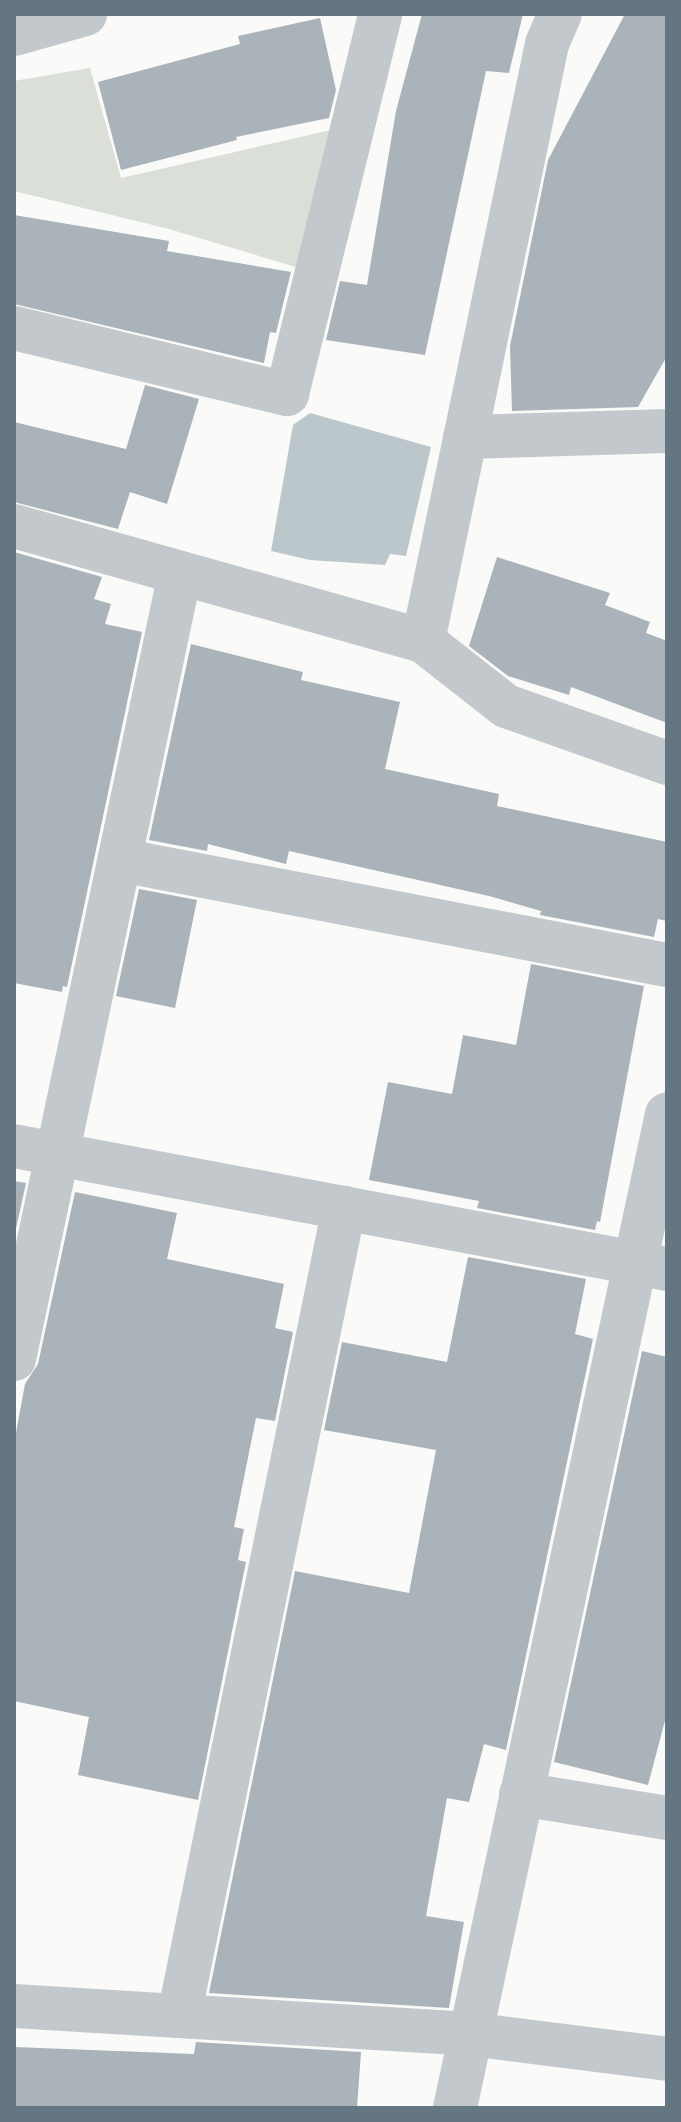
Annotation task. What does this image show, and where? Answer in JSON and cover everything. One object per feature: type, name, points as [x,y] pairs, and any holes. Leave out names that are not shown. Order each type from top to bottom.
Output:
[{"type":"street","points":[[14,34],[85,14]]},
{"type":"street","points":[[14,328],[287,394],[380,14]]},
{"type":"street","points":[[423,641],[547,44],[560,14]]},
{"type":"street","points":[[465,437],[667,431]]},
{"type":"street","points":[[14,526],[423,641],[506,706],[667,763]]},
{"type":"street","points":[[14,1359],[180,573]]},
{"type":"street","points":[[120,860],[667,965]]},
{"type":"street","points":[[455,2108],[521,1794],[650,1265],[667,1114]]},
{"type":"street","points":[[14,1146],[650,1265]]},
{"type":"street","points":[[179,2016],[344,1208]]},
{"type":"street","points":[[521,1794],[667,1818]]},
{"type":"street","points":[[14,2006],[470,2034],[667,2059]]},
{"type":"shaded area","points":[[90,68],[121,178],[331,130],[299,268],[169,229],[14,191],[14,81]]},
{"type":"shaded area","points":[[310,413],[431,447],[406,556],[390,554],[385,565],[310,560],[271,551],[293,425]]},
{"type":"building","points":[[422,14],[523,14],[509,73],[486,71],[425,355],[326,340],[340,281],[367,285],[396,111]]},
{"type":"building","points":[[625,14],[667,14],[667,356],[638,407],[512,411],[510,346],[548,160]]},
{"type":"building","points":[[320,18],[336,90],[329,118],[236,137],[237,140],[121,170],[98,82],[240,44],[238,36]]},
{"type":"building","points":[[14,215],[169,241],[167,251],[291,272],[276,333],[270,332],[264,363],[14,304]]},
{"type":"building","points":[[145,385],[199,399],[167,504],[130,492],[118,529],[14,502],[14,422],[126,449]]},
{"type":"building","points":[[14,552],[102,577],[94,599],[111,604],[105,624],[142,632],[67,987],[63,986],[62,992],[14,983]]},
{"type":"building","points":[[497,557],[610,593],[605,605],[650,622],[646,633],[667,641],[667,723],[571,687],[569,695],[508,676],[469,646]]},
{"type":"building","points":[[191,644],[303,672],[301,680],[400,702],[385,769],[499,794],[497,806],[667,842],[667,921],[658,919],[654,937],[540,915],[541,911],[489,896],[289,851],[286,864],[208,844],[207,851],[149,840]]},
{"type":"building","points":[[139,889],[197,900],[175,1008],[116,996]]},
{"type":"building","points":[[531,964],[644,986],[600,1222],[597,1221],[595,1230],[477,1208],[479,1201],[369,1180],[388,1082],[452,1094],[463,1035],[516,1045]]},
{"type":"building","points":[[14,1181],[26,1183],[14,1238]]},
{"type":"building","points":[[75,1192],[177,1213],[167,1259],[284,1284],[275,1328],[293,1332],[275,1421],[256,1418],[234,1527],[244,1529],[238,1560],[246,1562],[198,1800],[78,1775],[89,1717],[14,1701],[14,1443],[25,1384],[38,1364]]},
{"type":"building","points":[[468,1257],[586,1279],[575,1334],[593,1339],[506,1750],[484,1744],[469,1802],[447,1798],[426,1916],[464,1922],[449,2008],[209,1993],[295,1571],[409,1593],[436,1450],[324,1430],[342,1342],[447,1362]]},
{"type":"building","points":[[642,1351],[667,1357],[667,1713],[648,1785],[554,1762]]},
{"type":"building","points":[[196,2042],[361,2052],[357,2108],[14,2108],[14,2047],[194,2054]]}]
